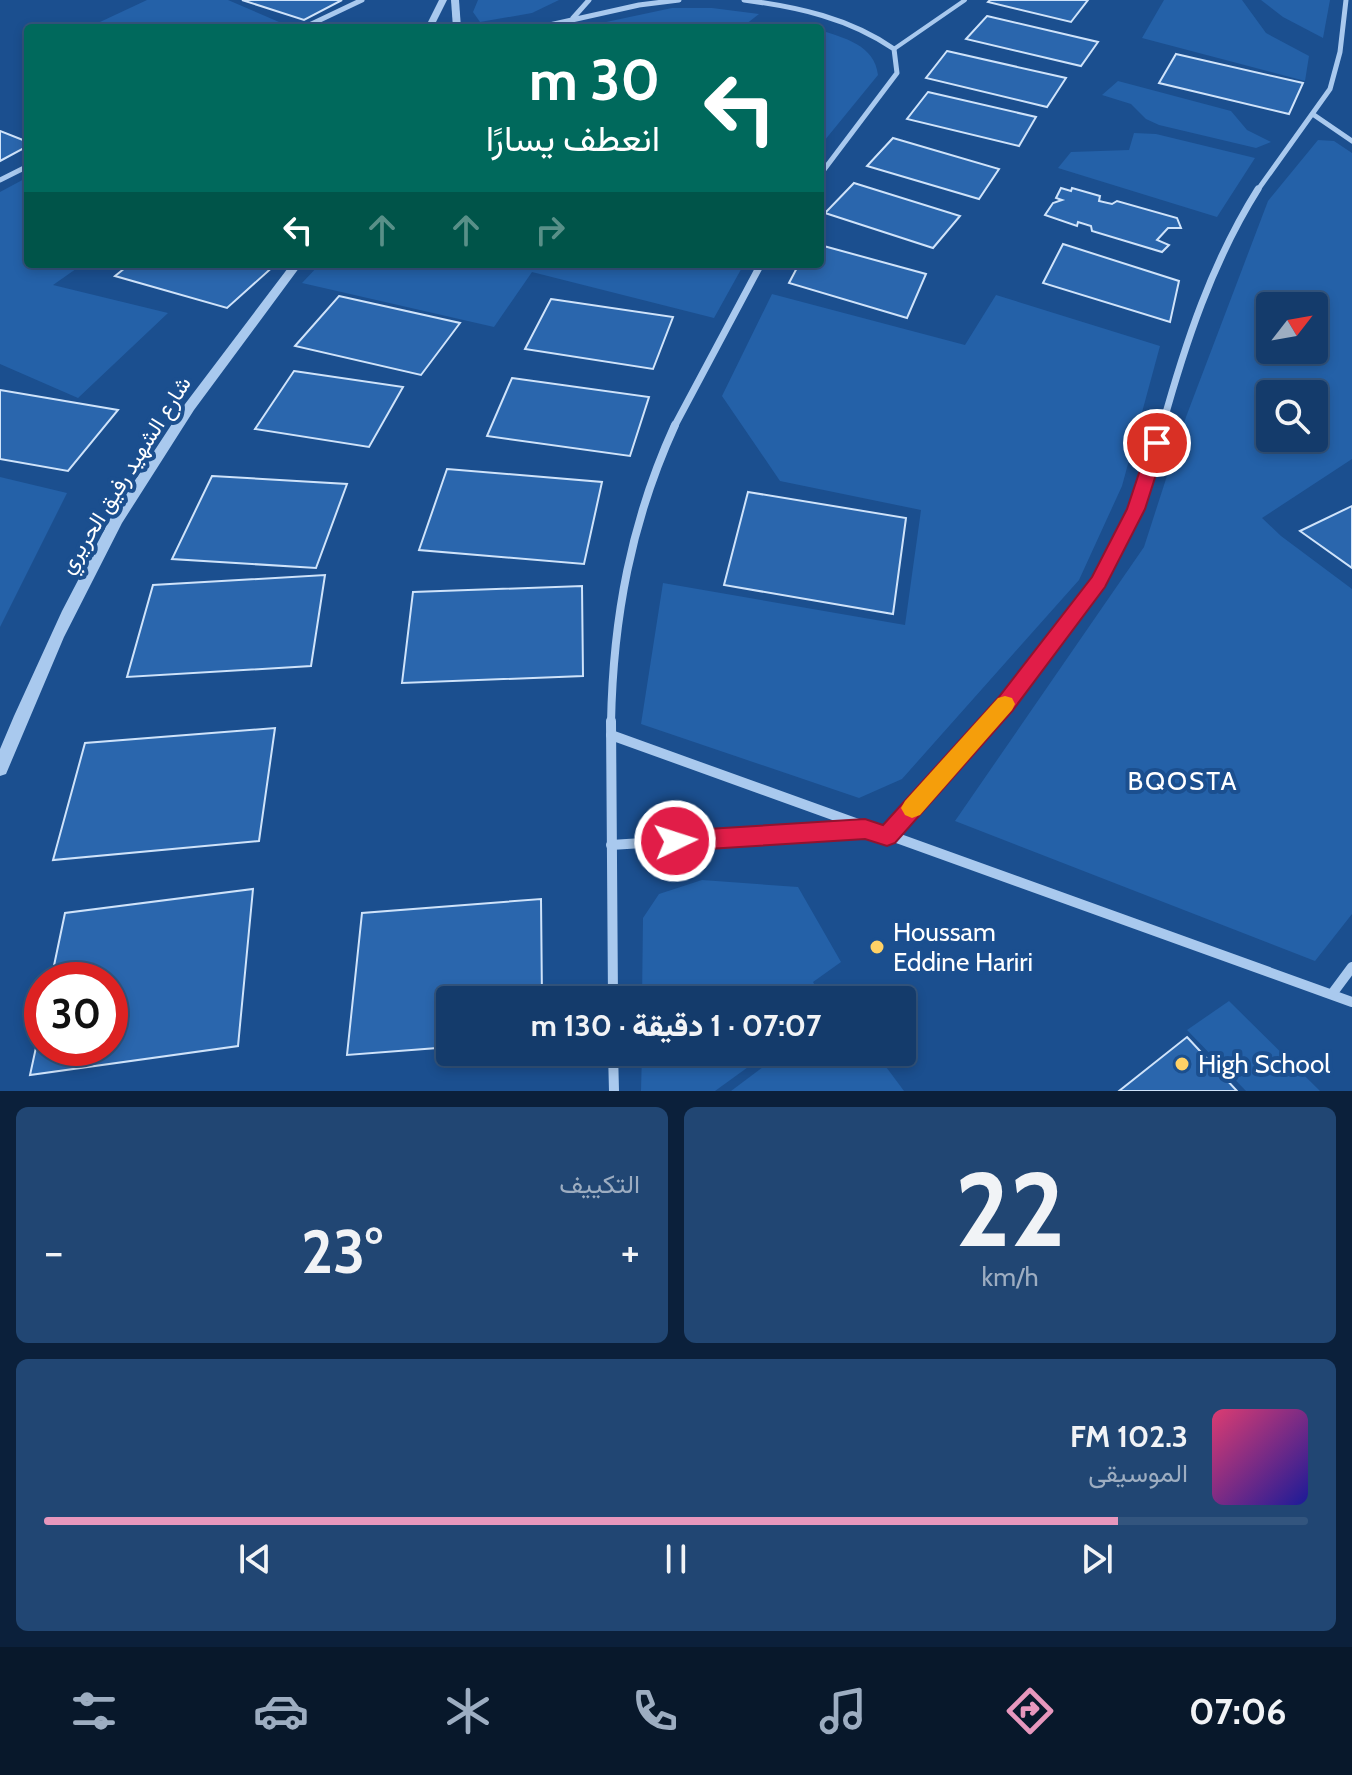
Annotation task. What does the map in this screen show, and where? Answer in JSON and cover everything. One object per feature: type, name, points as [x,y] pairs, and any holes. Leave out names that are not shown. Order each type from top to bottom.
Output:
[{"type":"street","points":[[311,24],[362,0]]},
{"type":"street","points":[[431,24],[443,0]]},
{"type":"street","points":[[455,0],[457,24]]},
{"type":"street","points":[[573,19],[589,0]]},
{"type":"street","points":[[557,24],[679,0]]},
{"type":"street","points":[[744,0],[791,7],[836,20],[878,36],[894,49],[897,73],[824,170]]},
{"type":"street","points":[[887,836],[1006,704],[1099,582],[1136,509],[1183,351],[1230,239],[1243,212],[1294,135],[1314,115],[1331,85],[1346,0]]},
{"type":"street","points":[[1314,115],[1352,141]]},
{"type":"street","points":[[0,180],[24,168]]},
{"type":"street","name":"شارع الشهيد رفيق الحريري","points":[[0,769],[28,700],[95,558],[198,395],[294,268]]},
{"type":"street","points":[[613,986],[611,735],[620,589],[638,517],[658,461],[686,401],[759,268]]},
{"type":"street","points":[[611,735],[1352,1002]]},
{"type":"street","points":[[611,845],[865,829]]},
{"type":"street","points":[[1332,994],[1352,967]]},
{"type":"street","points":[[613,1066],[614,1091]]},
{"type":"lane","points":[[894,49],[965,0]]},
{"type":"shaded area","points":[[147,0],[228,0],[284,24],[107,24],[100,22]]},
{"type":"shaded area","points":[[478,0],[559,0],[532,13],[480,22],[473,12]]},
{"type":"shaded area","points":[[1164,0],[1242,0],[1266,33],[1309,56],[1305,81],[1142,38]]},
{"type":"shaded area","points":[[1261,0],[1330,0],[1323,38],[1283,17]]},
{"type":"shaded area","points":[[672,8],[712,8],[759,14],[746,24],[597,24]]},
{"type":"shaded area","points":[[824,31],[865,50],[876,65],[878,75],[824,141]]},
{"type":"shaded area","points":[[1118,81],[1231,111],[1247,130],[1271,142],[1256,148],[1159,125],[1146,119],[1131,104],[1102,95]]},
{"type":"shaded area","points":[[1134,133],[1156,134],[1255,158],[1217,217],[1058,168],[1071,152],[1129,150]]},
{"type":"shaded area","points":[[1318,140],[1334,141],[1352,153],[1352,459],[1262,518],[1352,589],[1352,914],[1315,961],[955,821],[1144,547],[1186,417],[1268,201]]},
{"type":"shaded area","points":[[24,179],[24,268],[77,268],[53,285],[168,313],[78,398],[0,364],[0,192]]},
{"type":"shaded area","points":[[316,268],[742,268],[714,318],[532,272],[494,327],[302,283]]},
{"type":"shaded area","points":[[772,294],[965,345],[996,295],[1160,346],[1122,486],[1079,580],[902,779],[859,798],[641,724],[663,583],[905,625],[921,510],[780,481],[722,396]]},
{"type":"shaded area","points":[[0,477],[67,493],[0,627]]},
{"type":"shaded area","points":[[702,880],[798,887],[841,962],[813,982],[815,986],[642,986],[643,918],[659,894]]},
{"type":"shaded area","points":[[1229,1001],[1320,1091],[1246,1091],[1187,1030]]},
{"type":"shaded area","points":[[642,1066],[750,1066],[715,1091],[641,1091]]},
{"type":"shaded area","points":[[764,1066],[885,1066],[904,1091],[731,1091]]},
{"type":"building","points":[[242,0],[342,0],[304,20]]},
{"type":"building","points":[[1088,0],[1071,22],[988,2]]},
{"type":"building","points":[[987,16],[1098,42],[1081,66],[966,39]]},
{"type":"building","points":[[947,51],[1066,78],[1047,107],[926,78]]},
{"type":"building","points":[[1176,54],[1303,83],[1289,114],[1159,83]]},
{"type":"building","points":[[928,92],[1036,117],[1019,146],[907,119]]},
{"type":"building","points":[[0,131],[24,140],[24,148],[0,161]]},
{"type":"building","points":[[893,138],[999,169],[979,199],[867,166]]},
{"type":"building","points":[[854,183],[960,216],[933,248],[825,213]]},
{"type":"building","points":[[1061,188],[1100,196],[1099,201],[1112,204],[1117,201],[1177,218],[1181,228],[1168,228],[1157,240],[1169,245],[1162,252],[1092,231],[1091,226],[1078,222],[1077,226],[1045,215],[1053,203],[1062,200],[1056,198]]},
{"type":"building","points":[[1063,244],[1179,281],[1170,322],[1043,283]]},
{"type":"building","points":[[824,246],[926,274],[907,318],[789,283],[797,268],[824,268]]},
{"type":"building","points":[[125,268],[272,268],[227,308],[115,276]]},
{"type":"building","points":[[339,296],[460,323],[421,375],[295,346]]},
{"type":"building","points":[[551,299],[673,317],[653,369],[525,349]]},
{"type":"building","points":[[294,371],[403,387],[369,447],[255,429]]},
{"type":"building","points":[[512,378],[649,397],[630,456],[487,436]]},
{"type":"building","points":[[0,390],[118,410],[68,471],[0,459]]},
{"type":"building","points":[[447,469],[602,482],[584,564],[419,550]]},
{"type":"building","points":[[212,476],[347,484],[316,568],[172,559]]},
{"type":"building","points":[[748,492],[906,518],[893,614],[724,585]]},
{"type":"building","points":[[1352,506],[1352,568],[1300,531]]},
{"type":"building","points":[[325,575],[311,666],[127,677],[153,585]]},
{"type":"building","points":[[582,586],[583,676],[402,683],[413,592]]},
{"type":"building","points":[[275,728],[259,841],[53,860],[85,743]]},
{"type":"building","points":[[253,889],[238,1046],[128,1061],[128,962],[55,962],[65,913]]},
{"type":"building","points":[[541,899],[542,986],[436,986],[436,1048],[347,1055],[362,913]]},
{"type":"building","name":"High School","points":[[1187,1037],[1237,1091],[1119,1091]]},
{"type":"building","points":[[32,1066],[95,1066],[30,1075]]},
{"type":"slow traffic","points":[[912,808],[1005,704]]},
{"type":"place","name":"Houssam Eddine Hariri","points":[[877,947]]},
{"type":"place","name":"High School","points":[[1182,1064]]},
{"type":"district","name":"BQOSTA","points":[[1183,781]]},
{"type":"route","points":[[675,841],[865,829],[887,836],[1006,704],[1099,582],[1136,509],[1157,443]]}]
